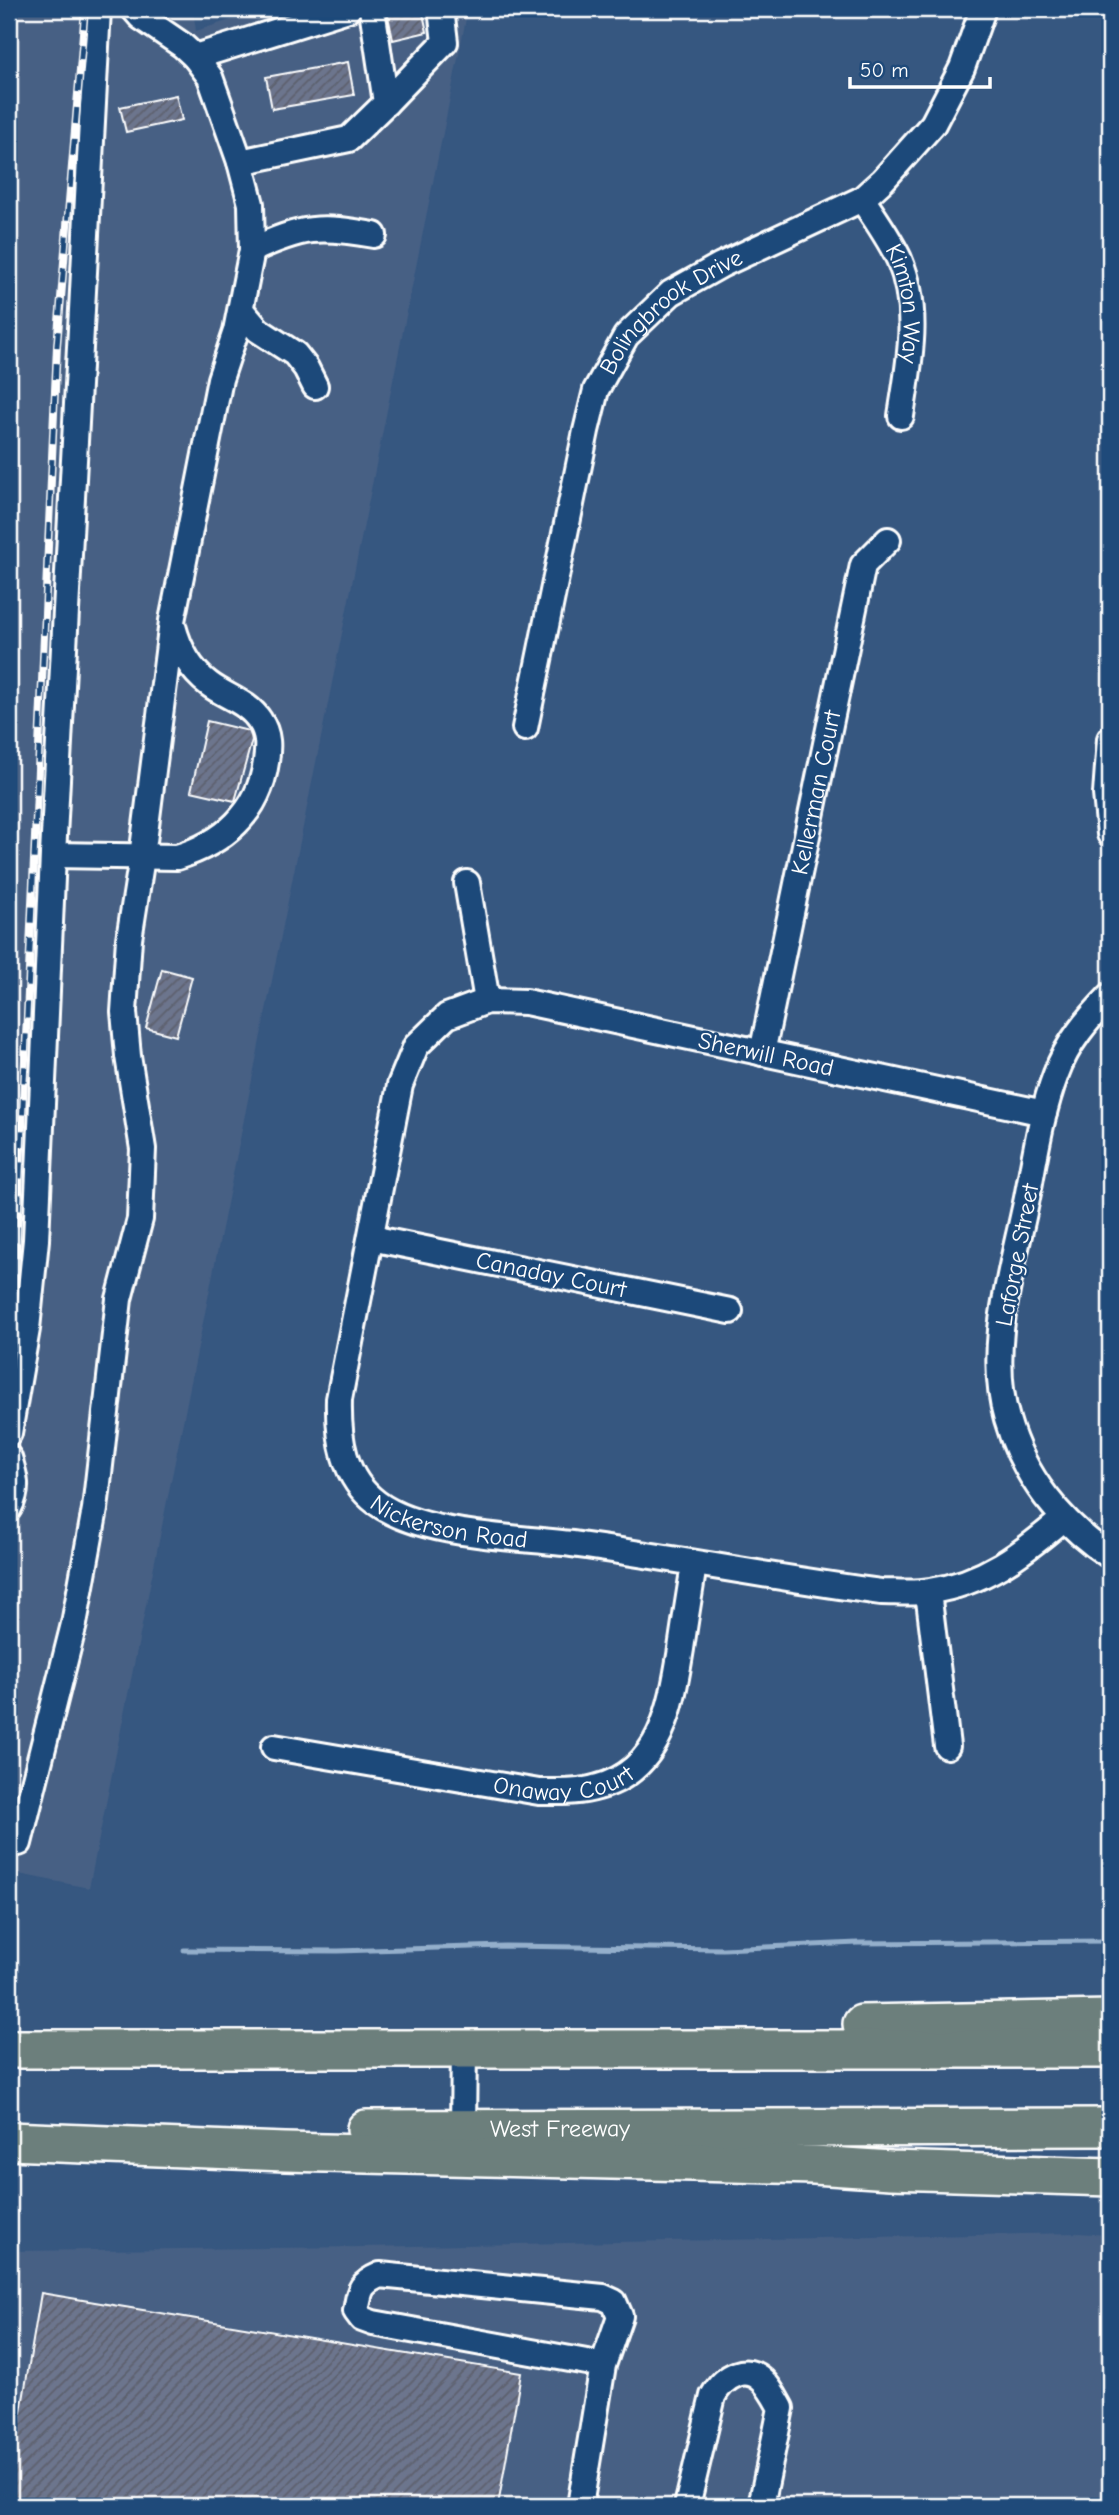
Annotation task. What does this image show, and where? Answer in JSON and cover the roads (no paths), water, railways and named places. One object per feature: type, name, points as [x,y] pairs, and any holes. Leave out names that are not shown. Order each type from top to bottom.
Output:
[{"type":"highway","points":[[464,2048],[595,2028],[1110,2019]]},
{"type":"highway","points":[[9,2049],[1110,2049]]},
{"type":"highway","name":"West Freeway","points":[[9,2140],[287,2129],[1110,2127]]},
{"type":"highway","points":[[9,2140],[285,2152],[814,2165],[1110,2177]]},
{"type":"highway","points":[[814,2165],[889,2161],[1110,2160]]},
{"type":"street","points":[[19,1843],[74,1624],[95,1509],[119,1299],[140,1219],[143,1149],[128,1056],[124,1001],[129,939],[172,621],[220,379],[240,310],[252,250],[251,204],[240,162],[210,77],[195,57],[134,9]]},
{"type":"street","points":[[195,57],[348,9]]},
{"type":"street","points":[[372,9],[386,103]]},
{"type":"street","points":[[240,162],[349,139],[445,43],[441,9]]},
{"type":"street","name":"Bolingbrook Drive","points":[[525,728],[588,421],[596,390],[626,336],[671,293],[720,265],[862,199],[884,180],[933,124],[969,52],[983,9]]},
{"type":"street","points":[[9,1433],[27,1329],[36,1240],[53,855],[98,10]]},
{"type":"street","name":"Kimton Way","points":[[862,199],[886,235],[909,288],[913,315],[912,344],[901,416]]},
{"type":"street","points":[[252,250],[284,235],[305,229],[341,229],[373,235]]},
{"type":"street","points":[[240,310],[258,330],[295,354],[315,386]]},
{"type":"street","name":"Kellerman Court","points":[[762,1053],[863,565],[888,540]]},
{"type":"street","points":[[53,855],[177,857],[195,852],[223,835],[248,811],[258,794],[264,777],[268,740],[259,719],[250,709],[208,684],[191,667],[179,648],[172,621]]},
{"type":"street","points":[[1110,739],[1106,794],[1110,834]]},
{"type":"street","points":[[467,883],[487,1001]]},
{"type":"street","name":"Laforge Street","points":[[1110,996],[1088,1018],[1071,1042],[1056,1072],[1044,1113],[1006,1303],[1000,1348],[1000,1385],[1006,1419],[1018,1450],[1039,1487],[1063,1519],[1110,1556]]},
{"type":"street","name":"Sherwill Road","points":[[487,1001],[526,1002],[1044,1113]]},
{"type":"street","name":"Nickerson Road","points":[[487,1001],[447,1016],[416,1046],[400,1086],[339,1399],[338,1427],[343,1456],[355,1480],[376,1503],[399,1517],[428,1526],[573,1544],[881,1592],[928,1592],[961,1586],[995,1571],[1063,1519]]},
{"type":"street","name":"Canaday Court","points":[[371,1237],[730,1311]]},
{"type":"street","points":[[9,1458],[16,1479],[16,1490],[9,1508]]},
{"type":"street","name":"Onaway Court","points":[[274,1747],[539,1792],[570,1792],[600,1787],[625,1775],[649,1752],[665,1725],[673,1697],[694,1564]]},
{"type":"street","points":[[928,1592],[947,1746]]},
{"type":"street","points":[[463,2129],[464,2048]]},
{"type":"street","points":[[580,2506],[603,2365],[620,2316],[614,2302],[603,2297],[380,2275],[367,2281],[360,2289],[356,2311],[362,2319],[373,2323],[603,2365]]},
{"type":"street","points":[[687,2506],[713,2396],[718,2386],[732,2376],[744,2372],[757,2375],[769,2387],[782,2408],[761,2506]]},
{"type":"waterway","points":[[184,1950],[338,1951],[505,1946],[723,1949],[858,1943],[1110,1941]]},
{"type":"railway","points":[[9,1370],[57,346],[85,9]]}]
